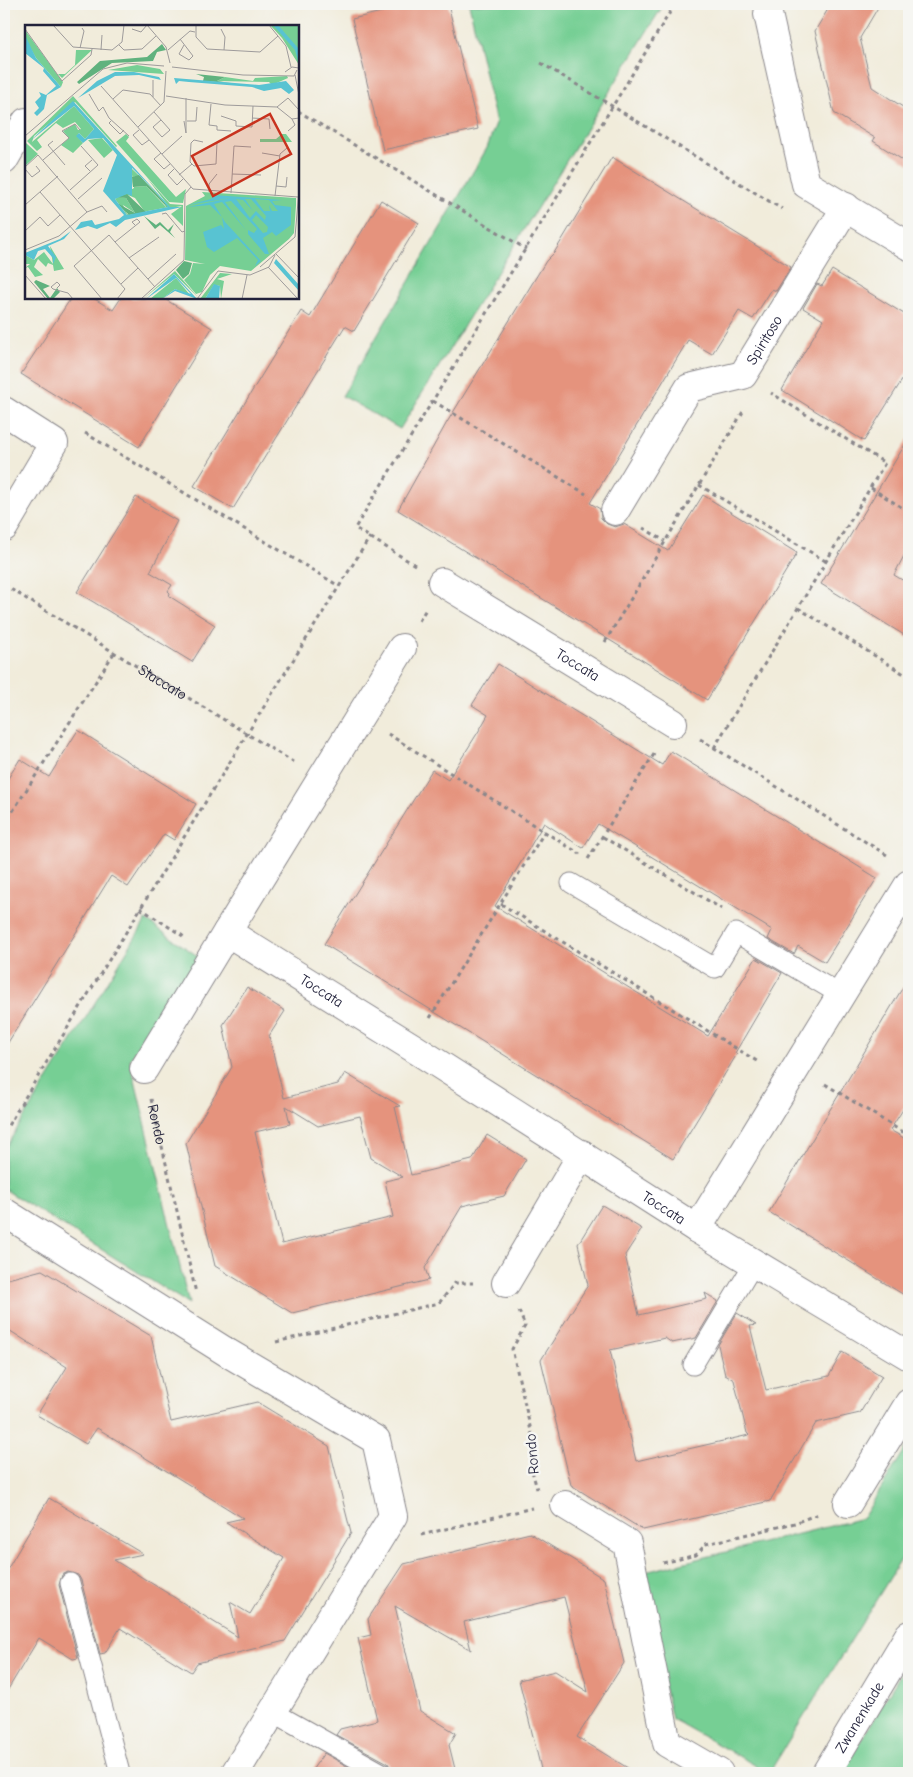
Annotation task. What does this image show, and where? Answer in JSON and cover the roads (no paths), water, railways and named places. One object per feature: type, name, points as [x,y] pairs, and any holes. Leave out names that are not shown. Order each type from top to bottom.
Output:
[{"type":"street","points":[[768,14],[806,184],[909,246]]},
{"type":"street","points":[[4,160],[25,124]]},
{"type":"street","name":"Spiritoso","points":[[615,511],[689,388],[751,380],[846,207]]},
{"type":"street","points":[[4,411],[54,443],[4,527]]},
{"type":"street","name":"Toccata","points":[[442,582],[673,723]]},
{"type":"street","points":[[144,1069],[402,648]]},
{"type":"street","name":"Toccata","points":[[697,1229],[909,884]]},
{"type":"street","name":"Toccata","points":[[228,932],[582,1154],[697,1229],[909,1356]]},
{"type":"street","points":[[506,1283],[582,1154]]},
{"type":"street","points":[[4,1212],[228,1353],[376,1440],[393,1516],[235,1773]]},
{"type":"street","points":[[848,1504],[909,1403]]},
{"type":"street","points":[[553,1505],[627,1543],[667,1742],[719,1773]]},
{"type":"street","name":"Zwanenkade","points":[[826,1773],[909,1635]]},
{"type":"lane","points":[[571,884],[715,968],[736,933],[841,995]]},
{"type":"lane","points":[[694,1365],[754,1264]]},
{"type":"lane","points":[[70,1583],[120,1773]]},
{"type":"lane","points":[[273,1712],[382,1773]]}]
